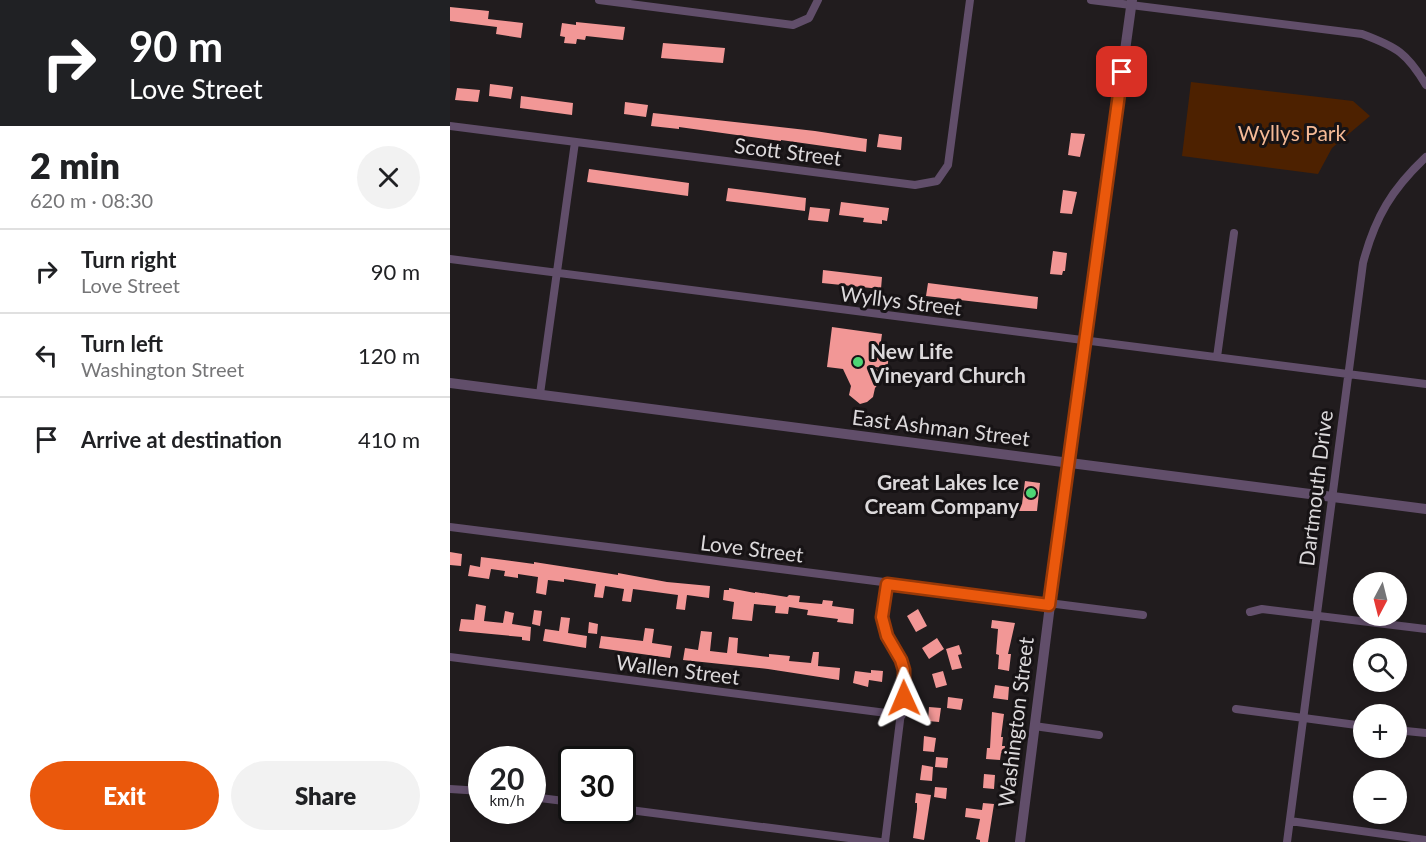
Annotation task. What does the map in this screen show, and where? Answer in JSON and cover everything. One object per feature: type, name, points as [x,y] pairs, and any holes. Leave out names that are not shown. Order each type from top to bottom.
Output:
[{"type":"street","points":[[600,0],[793,25],[809,18],[818,0]]},
{"type":"street","name":"Scott Street","points":[[450,126],[915,185],[937,181],[948,165],[970,0]]},
{"type":"street","points":[[1091,0],[1131,2],[1362,34],[1392,45],[1414,64],[1426,85]]},
{"type":"street","name":"Washington Street","points":[[1020,842],[1049,605],[1131,2]]},
{"type":"street","points":[[540,394],[575,142]]},
{"type":"street","name":"Dartmouth Drive","points":[[1287,842],[1363,263],[1369,238],[1389,197],[1426,157]]},
{"type":"street","points":[[1217,357],[1234,232]]},
{"type":"street","name":"Wyllys Street","points":[[450,259],[1426,384]]},
{"type":"street","name":"East Ashman Street","points":[[450,383],[1426,509]]},
{"type":"street","name":"Love Street","points":[[450,527],[1049,605],[1143,615]]},
{"type":"street","points":[[885,842],[905,680],[901,660],[887,636],[882,617],[887,584]]},
{"type":"street","points":[[1250,612],[1262,609],[1426,629]]},
{"type":"street","name":"Wallen Street","points":[[450,657],[902,716]]},
{"type":"street","points":[[1236,709],[1353,725]]},
{"type":"street","points":[[1034,726],[1098,735]]},
{"type":"street","points":[[1407,731],[1426,733]]},
{"type":"street","points":[[450,789],[468,790]]},
{"type":"street","points":[[636,811],[880,842]]},
{"type":"street","points":[[1290,821],[1426,840]]},
{"type":"green space","name":"Wyllys Park","points":[[1191,82],[1353,101],[1370,116],[1332,148],[1318,174],[1182,156]]},
{"type":"building","points":[[450,7],[489,11],[488,19],[523,23],[521,38],[496,34],[497,27],[450,21]]},
{"type":"building","points":[[576,22],[625,27],[623,40],[586,36],[585,40],[577,39],[576,44],[564,43],[565,37],[560,36],[562,23],[576,25]]},
{"type":"building","points":[[663,43],[725,48],[723,63],[661,58]]},
{"type":"building","points":[[490,84],[513,87],[511,99],[489,96]]},
{"type":"building","points":[[457,88],[480,90],[478,102],[455,100]]},
{"type":"building","points":[[521,96],[573,103],[572,115],[520,108]]},
{"type":"building","points":[[625,102],[648,105],[646,117],[624,114]]},
{"type":"building","points":[[653,113],[867,139],[866,152],[679,127],[679,129],[651,126]]},
{"type":"building","points":[[1071,133],[1085,134],[1080,157],[1068,155]]},
{"type":"building","points":[[879,134],[902,137],[901,150],[877,147]]},
{"type":"building","points":[[589,169],[689,183],[688,196],[587,182]]},
{"type":"building","points":[[728,188],[806,198],[805,211],[726,201]]},
{"type":"building","points":[[1063,190],[1077,192],[1072,214],[1060,213]]},
{"type":"building","points":[[841,202],[889,208],[887,221],[882,220],[882,224],[863,222],[864,218],[839,215]]},
{"type":"building","points":[[810,207],[830,209],[828,222],[808,220]]},
{"type":"building","points":[[1053,251],[1067,253],[1065,271],[1062,275],[1050,274]]},
{"type":"building","points":[[823,270],[882,277],[881,289],[822,283]]},
{"type":"building","points":[[928,283],[1038,297],[1037,309],[926,296]]},
{"type":"building","name":"New Life Vineyard Church","points":[[832,327],[882,334],[879,355],[889,357],[887,368],[875,367],[883,378],[875,388],[873,397],[867,402],[860,404],[849,395],[851,386],[843,369],[827,367]]},
{"type":"building","name":"Great Lakes Ice Cream Company","points":[[1025,481],[1040,483],[1037,511],[1018,511],[1019,504],[1022,504]]},
{"type":"building","points":[[450,552],[462,554],[461,566],[450,565]]},
{"type":"building","points":[[481,557],[710,586],[709,598],[687,595],[685,610],[676,609],[678,595],[633,589],[631,602],[622,601],[624,589],[605,586],[603,598],[594,597],[596,584],[564,579],[564,582],[548,580],[546,595],[536,593],[538,577],[518,574],[518,578],[504,576],[505,571],[491,569],[489,579],[468,576],[470,565],[480,567]]},
{"type":"building","points":[[729,588],[787,597],[789,595],[800,596],[799,602],[822,604],[823,600],[833,601],[832,606],[854,609],[853,624],[837,622],[838,619],[807,615],[808,610],[789,607],[788,614],[775,613],[776,606],[754,604],[752,621],[732,619],[734,602],[723,600],[724,590],[729,590]]},
{"type":"building","points":[[476,604],[486,606],[484,621],[503,623],[505,611],[514,613],[512,624],[531,627],[530,641],[522,640],[522,637],[459,631],[461,619],[474,620]]},
{"type":"building","points":[[918,609],[927,626],[916,632],[907,616]]},
{"type":"building","points":[[534,610],[542,611],[540,626],[532,624]]},
{"type":"building","points":[[561,617],[570,618],[568,633],[587,636],[586,648],[543,641],[545,629],[559,631]]},
{"type":"building","points":[[992,620],[1015,623],[1008,654],[1011,654],[1009,671],[998,669],[999,655],[996,654],[998,629],[991,628]]},
{"type":"building","points":[[589,622],[598,624],[597,634],[588,633]]},
{"type":"building","points":[[645,628],[654,629],[652,643],[672,646],[670,658],[599,648],[601,636],[643,641]]},
{"type":"building","points":[[701,631],[712,632],[710,651],[727,653],[729,637],[738,638],[737,653],[769,657],[769,654],[790,656],[789,661],[811,663],[813,652],[819,652],[818,666],[840,668],[839,680],[768,669],[683,660],[685,648],[698,650]]},
{"type":"building","points":[[937,638],[944,649],[929,659],[922,648]]},
{"type":"building","points":[[959,645],[962,654],[958,655],[962,668],[952,670],[946,649]]},
{"type":"building","points":[[871,670],[883,671],[882,682],[869,680],[868,687],[853,683],[855,671],[871,673]]},
{"type":"building","points":[[943,671],[947,685],[936,688],[932,674]]},
{"type":"building","points":[[995,685],[1009,687],[1008,700],[993,698]]},
{"type":"building","points":[[948,697],[963,699],[961,710],[947,708]]},
{"type":"building","points":[[929,707],[941,708],[939,722],[928,721]]},
{"type":"building","points":[[992,712],[1004,714],[1001,737],[1003,737],[1002,746],[1005,746],[1000,760],[986,759],[987,748],[990,748]]},
{"type":"building","points":[[924,736],[936,738],[934,752],[923,751]]},
{"type":"building","points":[[936,757],[948,758],[947,768],[935,767]]},
{"type":"building","points":[[922,765],[933,767],[932,781],[920,780]]},
{"type":"building","points":[[984,774],[995,775],[994,789],[983,788]]},
{"type":"building","points":[[935,787],[947,788],[946,799],[934,797]]},
{"type":"building","points":[[916,793],[931,795],[924,840],[913,838],[917,809]]},
{"type":"building","points":[[983,803],[994,804],[988,842],[980,842],[976,839],[980,819],[965,817],[966,808],[982,810]]},
{"type":"place","name":"New Life Vineyard Church","points":[[858,362]]},
{"type":"place","name":"Great Lakes Ice Cream Company","points":[[1031,493]]},
{"type":"route","points":[[904,698],[904,670],[887,636],[882,617],[887,584],[1049,605],[1122,72]]}]
